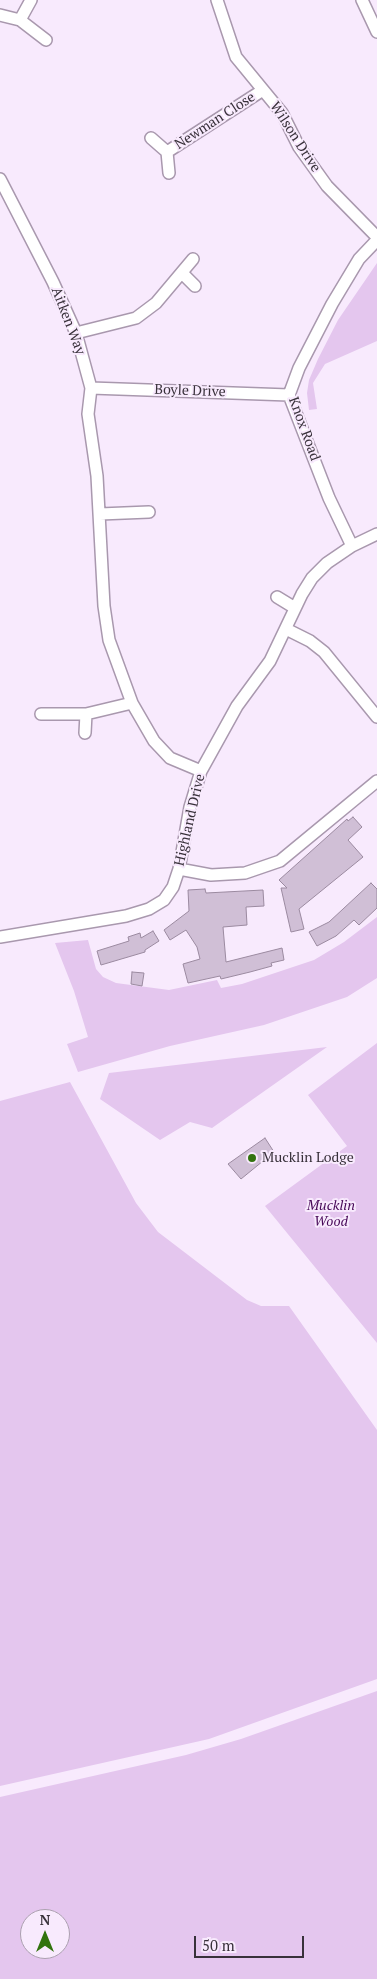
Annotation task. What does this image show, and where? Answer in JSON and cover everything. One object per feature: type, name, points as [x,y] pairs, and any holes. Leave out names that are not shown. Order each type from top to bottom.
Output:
[{"type":"street","points":[[20,20],[31,0]]},
{"type":"street","name":"Wilson Drive","points":[[217,0],[236,57],[282,113],[299,147],[328,186],[377,238]]},
{"type":"street","points":[[362,0],[377,32]]},
{"type":"street","points":[[0,15],[20,20],[46,40]]},
{"type":"street","name":"Newman Close","points":[[168,152],[263,90]]},
{"type":"street","name":"Newman Close","points":[[150,138],[168,152],[169,173]]},
{"type":"street","name":"Aitken Way","points":[[2,182],[5,199],[53,282],[76,333],[90,388],[88,414],[100,514],[103,597],[109,640],[132,703],[154,741],[170,758],[201,771]]},
{"type":"street","name":"Knox Road","points":[[352,546],[329,498],[289,395],[299,368],[332,304],[359,259],[377,238]]},
{"type":"street","points":[[76,333],[136,318],[156,303],[183,274],[193,259]]},
{"type":"street","points":[[183,274],[195,286]]},
{"type":"street","name":"Boyle Drive","points":[[90,388],[289,395]]},
{"type":"street","points":[[100,514],[149,512]]},
{"type":"street","name":"Highland Drive","points":[[0,937],[126,916],[149,909],[164,900],[173,887],[190,807],[201,771],[237,706],[270,661],[295,608],[312,578],[327,563],[352,546],[377,534]]},
{"type":"street","points":[[276,597],[295,608]]},
{"type":"street","points":[[286,629],[310,640],[324,652],[377,717]]},
{"type":"street","points":[[41,714],[86,714],[132,703]]},
{"type":"street","points":[[85,732],[86,714]]},
{"type":"street","points":[[178,869],[211,875],[245,873],[280,861],[377,782]]},
{"type":"green space","points":[[377,263],[377,341],[325,364],[313,383],[317,409],[309,410],[307,393],[309,380],[318,359],[338,320]]},
{"type":"green space","points":[[377,917],[377,978],[347,997],[264,1025],[170,1046],[78,1072],[67,1044],[88,1037],[74,991],[55,943],[88,940],[96,969],[103,977],[116,983],[169,990],[217,980],[221,988],[242,984],[314,960],[344,942]]},
{"type":"green space","name":"Mucklin Wood","points":[[377,1043],[377,1343],[265,1206],[347,1146],[308,1095]]},
{"type":"green space","points":[[327,1047],[212,1128],[190,1122],[160,1140],[100,1099],[109,1073]]},
{"type":"green space","points":[[70,1082],[136,1203],[158,1232],[247,1300],[261,1306],[289,1306],[377,1430],[377,1679],[209,1739],[0,1786],[0,1101]]},
{"type":"green space","points":[[377,1691],[377,1979],[0,1979],[0,1797],[186,1755],[241,1739]]},
{"type":"building","points":[[353,817],[362,827],[348,840],[363,857],[299,909],[304,929],[291,932],[281,888],[287,888],[279,880],[347,819],[348,821]]},
{"type":"building","points":[[371,883],[377,889],[377,908],[359,925],[354,920],[336,936],[317,946],[309,932],[329,922]]},
{"type":"building","points":[[205,889],[206,893],[263,890],[264,906],[246,907],[247,925],[223,927],[226,962],[282,948],[284,960],[271,963],[272,966],[221,979],[220,976],[188,983],[183,964],[200,959],[197,947],[186,930],[170,940],[164,930],[189,911],[188,890]]},
{"type":"building","points":[[153,931],[159,941],[145,950],[145,952],[101,965],[97,951],[129,941],[128,937],[140,933],[141,938]]},
{"type":"building","points":[[132,972],[144,973],[142,986],[131,984]]},
{"type":"building","name":"Mucklin Lodge","points":[[265,1138],[274,1152],[241,1179],[228,1164]]},
{"type":"place","name":"Mucklin Lodge","points":[[252,1158]]}]
